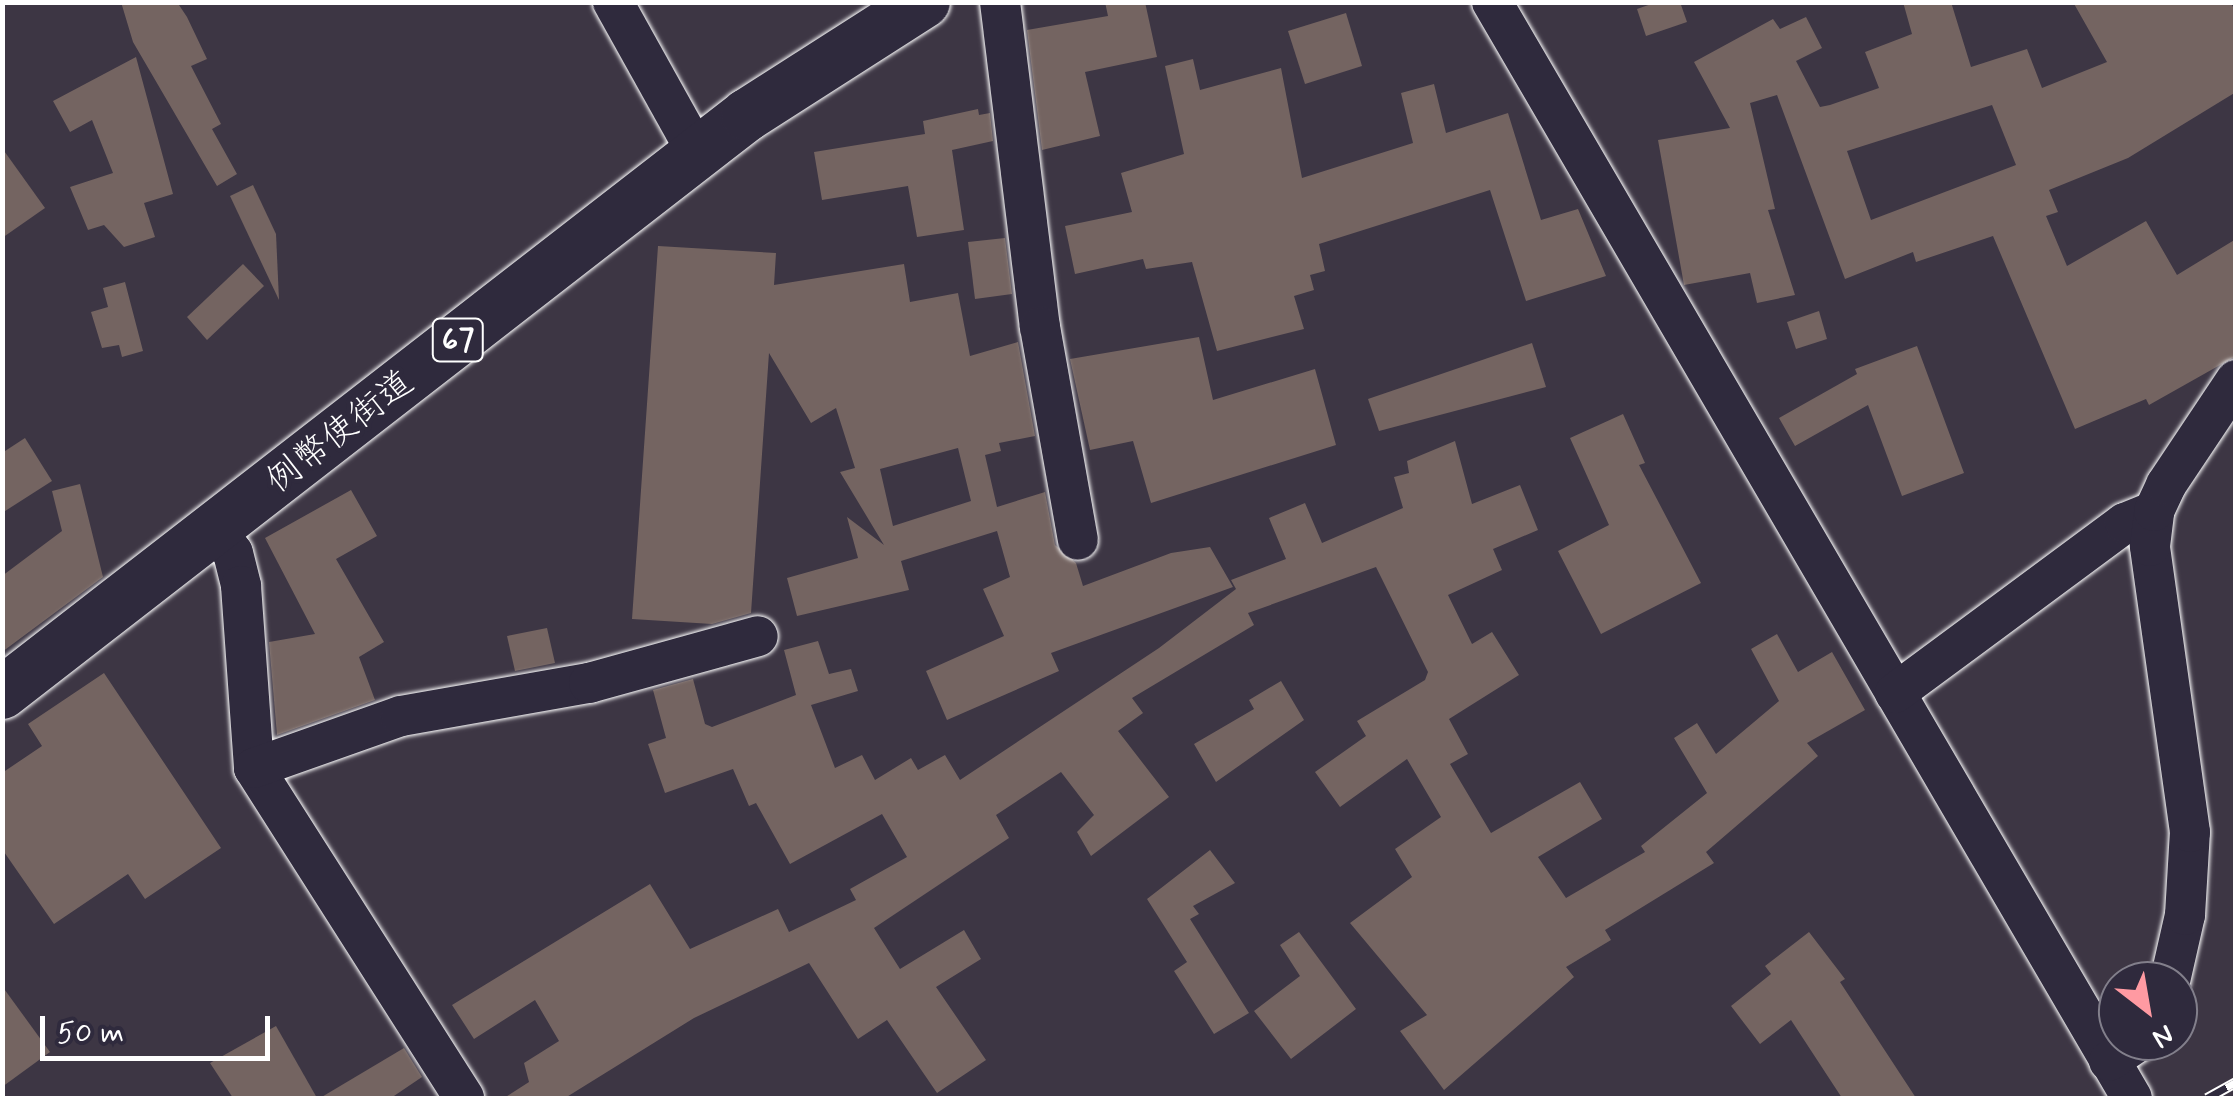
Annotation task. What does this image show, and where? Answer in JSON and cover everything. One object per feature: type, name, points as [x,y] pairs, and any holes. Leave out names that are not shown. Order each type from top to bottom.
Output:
[{"type":"main road","name":"例幣使街道","points":[[2,693],[697,153],[785,88],[924,2]]},
{"type":"street","points":[[613,2],[697,153]]},
{"type":"street","points":[[1000,2],[1040,327],[1078,540]]},
{"type":"street","points":[[1492,2],[1895,693],[2098,1010]]},
{"type":"street","points":[[2174,961],[2184,915],[2190,832],[2150,546],[2154,510],[2236,380]]},
{"type":"street","points":[[1895,693],[2125,523],[2154,510]]},
{"type":"street","points":[[216,529],[233,553],[241,586],[254,768],[464,1098]]},
{"type":"street","points":[[254,768],[401,716],[588,683],[758,636]]},
{"type":"street","points":[[2126,1061],[2132,1098]]},
{"type":"building","points":[[121,2],[177,2],[187,17],[207,59],[191,66],[221,124],[212,129],[237,174],[217,186],[133,42]]},
{"type":"building","points":[[1105,2],[1145,2],[1157,57],[1085,72],[1100,136],[1042,150],[1027,30],[1108,16]]},
{"type":"building","points":[[1657,2],[1680,2],[1687,22],[1646,36],[1637,9]]},
{"type":"building","points":[[1903,2],[1951,2],[1971,67],[2027,49],[2042,88],[2107,62],[2073,2],[2230,2],[2236,12],[2236,92],[2128,158],[2049,190],[2058,212],[2046,216],[2067,266],[2146,221],[2177,275],[2236,239],[2236,356],[2149,405],[2146,399],[2075,429],[1993,236],[1916,262],[1913,252],[1845,279],[1777,95],[1750,103],[1775,209],[1768,210],[1795,295],[1757,303],[1750,273],[1684,285],[1658,140],[1730,128],[1694,62],[1773,19],[1780,29],[1806,17],[1822,48],[1796,61],[1820,107],[1879,88],[1865,52],[1912,34]],"holes":[[[1992,105],[2016,165],[1871,220],[1847,151]]]},
{"type":"building","points":[[1346,13],[1362,66],[1305,84],[1288,31]]},
{"type":"building","points":[[136,57],[173,194],[144,203],[155,237],[124,247],[104,225],[88,230],[70,187],[113,173],[92,120],[70,132],[53,101]]},
{"type":"building","points":[[1193,59],[1200,90],[1281,68],[1302,178],[1413,143],[1401,93],[1434,84],[1446,133],[1508,113],[1541,220],[1578,209],[1606,276],[1526,301],[1490,190],[1319,244],[1325,271],[1310,275],[1314,290],[1294,296],[1304,329],[1217,351],[1192,262],[1146,269],[1143,259],[1075,274],[1065,226],[1132,212],[1121,173],[1184,154],[1165,66]]},
{"type":"building","points":[[978,109],[979,115],[990,113],[993,141],[952,150],[964,230],[917,237],[908,186],[822,200],[814,152],[925,134],[923,121]]},
{"type":"building","points":[[2,148],[45,208],[2,238]]},
{"type":"building","points":[[253,185],[276,234],[279,300],[230,196]]},
{"type":"building","points":[[1005,238],[1012,294],[975,299],[968,242]]},
{"type":"building","points":[[658,246],[776,253],[774,285],[904,264],[910,302],[958,293],[970,356],[1018,342],[1035,436],[999,443],[1001,451],[985,455],[997,507],[1045,492],[1055,545],[1076,563],[1083,586],[1171,553],[1210,547],[1233,587],[1051,653],[1059,671],[947,720],[926,671],[1004,636],[983,589],[1010,577],[997,531],[901,561],[909,590],[797,616],[787,578],[858,558],[847,517],[884,545],[840,472],[855,468],[836,408],[811,423],[769,353],[751,613],[712,624],[632,619]],"holes":[[[958,448],[971,501],[893,526],[880,469]]]},
{"type":"building","points":[[243,264],[264,286],[207,340],[187,317]]},
{"type":"building","points":[[125,282],[143,351],[122,357],[119,345],[102,348],[91,312],[108,307],[103,288]]},
{"type":"building","points":[[1819,311],[1827,339],[1796,349],[1787,322]]},
{"type":"building","points":[[1199,337],[1213,400],[1315,369],[1336,445],[1151,503],[1133,441],[1090,450],[1070,359]]},
{"type":"building","points":[[1532,343],[1546,387],[1379,431],[1368,399]]},
{"type":"building","points":[[1917,346],[1964,473],[1902,496],[1868,405],[1795,446],[1779,418],[1857,374],[1855,369]]},
{"type":"building","points":[[1623,414],[1645,463],[1639,465],[1701,583],[1601,634],[1558,551],[1609,525],[1570,438]]},
{"type":"building","points":[[25,438],[52,481],[2,513],[2,453]]},
{"type":"building","points":[[1455,441],[1472,504],[1520,485],[1538,530],[1493,549],[1502,570],[1448,595],[1472,644],[1492,632],[1519,675],[1449,719],[1468,754],[1450,764],[1491,833],[1580,782],[1602,819],[1538,857],[1566,898],[1645,852],[1641,846],[1707,793],[1674,738],[1697,723],[1716,754],[1779,701],[1751,649],[1777,634],[1798,672],[1832,652],[1865,710],[1807,743],[1818,756],[1706,852],[1714,863],[1605,930],[1611,940],[1566,967],[1574,977],[1444,1090],[1400,1031],[1427,1015],[1350,923],[1412,877],[1395,849],[1441,817],[1407,759],[1340,807],[1315,772],[1366,736],[1357,721],[1425,680],[1428,672],[1376,567],[1248,613],[1254,625],[1132,698],[1143,713],[1118,731],[1169,797],[1091,856],[1077,832],[1094,815],[1061,772],[996,815],[1009,838],[874,928],[900,969],[964,930],[981,959],[936,987],[986,1060],[937,1093],[887,1020],[858,1039],[809,963],[694,1018],[565,1098],[504,1098],[529,1082],[524,1063],[559,1041],[535,1000],[474,1039],[452,1005],[650,884],[690,949],[778,909],[789,932],[856,900],[850,889],[907,857],[882,814],[790,864],[756,803],[749,806],[733,769],[665,793],[648,744],[666,738],[653,690],[693,679],[705,724],[712,727],[796,695],[784,650],[818,641],[829,674],[851,669],[858,691],[811,705],[835,768],[862,755],[875,780],[911,758],[918,770],[945,755],[960,780],[1159,648],[1236,589],[1231,580],[1286,559],[1269,518],[1305,503],[1322,543],[1403,508],[1394,477],[1409,473],[1407,461]]},
{"type":"building","points":[[80,484],[103,577],[2,652],[2,576],[62,531],[52,491]]},
{"type":"building","points":[[351,490],[377,536],[336,559],[384,642],[359,657],[375,700],[277,735],[269,642],[315,634],[265,538]]},
{"type":"building","points":[[547,628],[555,663],[515,671],[507,636]]},
{"type":"building","points":[[104,673],[221,848],[145,899],[128,874],[54,924],[2,849],[2,773],[42,746],[28,724]]},
{"type":"building","points":[[1281,681],[1304,720],[1216,782],[1194,744],[1254,709],[1249,700]]},
{"type":"building","points":[[1210,850],[1235,883],[1193,906],[1199,914],[1190,919],[1249,1013],[1214,1034],[1174,971],[1187,962],[1147,899]]},
{"type":"building","points":[[1299,932],[1356,1009],[1291,1059],[1254,1011],[1300,976],[1280,945]]},
{"type":"building","points":[[1809,932],[1845,979],[1840,982],[1916,1098],[1842,1098],[1791,1020],[1760,1044],[1731,1006],[1771,974],[1765,966]]},
{"type":"building","points":[[2,986],[50,1052],[2,1087]]},
{"type":"building","points":[[276,1026],[317,1098],[233,1098],[210,1063]]},
{"type":"building","points":[[404,1048],[422,1077],[391,1098],[320,1098]]},
{"type":"railway","points":[[2207,1098],[2236,1082]]}]
